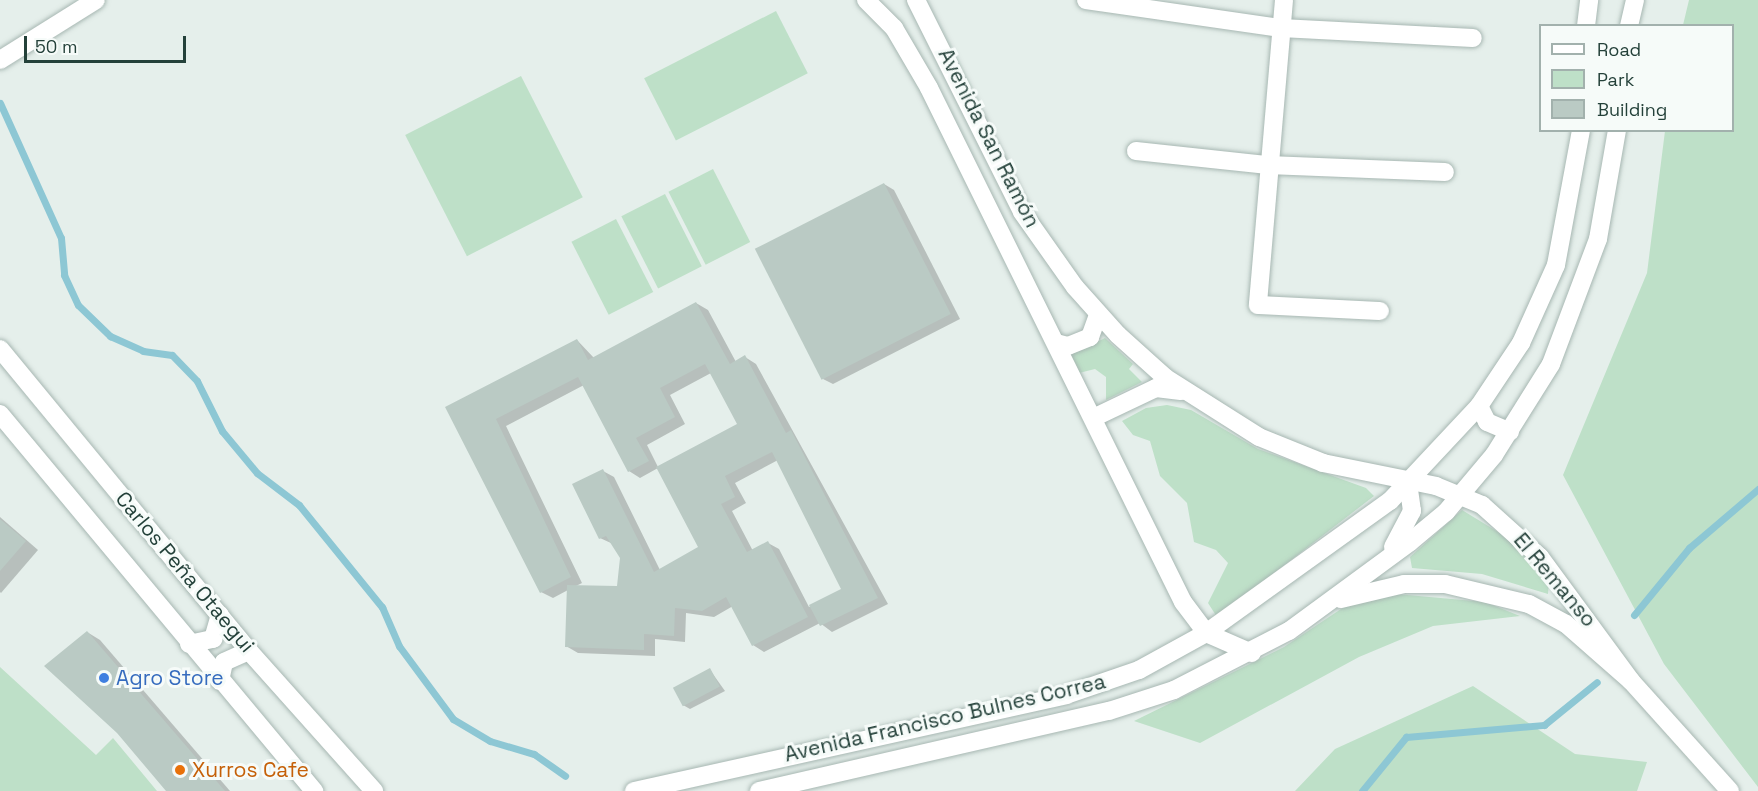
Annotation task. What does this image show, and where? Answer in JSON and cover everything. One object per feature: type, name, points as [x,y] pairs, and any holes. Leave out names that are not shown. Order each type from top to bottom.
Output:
[{"type":"street","points":[[0,60],[96,0]]},
{"type":"street","name":"Avenida San Ramón","points":[[866,0],[894,28],[918,67],[1183,602],[1206,633],[1252,653]]},
{"type":"street","name":"Avenida San Ramón","points":[[916,0],[1022,212],[1098,315],[1188,393],[1291,451],[1408,483],[1462,495]]},
{"type":"street","points":[[1086,0],[1281,28],[1473,38]]},
{"type":"street","points":[[1284,0],[1268,165],[1258,305],[1380,310]]},
{"type":"street","points":[[1586,24],[1589,0]]},
{"type":"street","points":[[1629,24],[1635,0]]},
{"type":"street","name":"Avenida Francisco Bulnes Correa","points":[[634,791],[1066,695],[1139,670],[1206,633],[1368,518],[1408,483],[1479,406],[1521,343],[1556,265],[1581,132]]},
{"type":"street","name":"Avenida Francisco Bulnes Correa","points":[[759,791],[1109,711],[1174,690],[1252,653],[1327,603],[1384,561],[1462,495],[1510,432],[1551,364],[1586,282],[1608,196],[1617,132]]},
{"type":"street","points":[[1136,151],[1268,165],[1445,171]]},
{"type":"street","points":[[1056,343],[1068,346],[1090,338],[1098,315]]},
{"type":"street","name":"Carlos Peña Otaegui","points":[[0,349],[249,651],[374,791]]},
{"type":"street","points":[[1093,418],[1156,388],[1188,393]]},
{"type":"street","points":[[1479,406],[1486,422],[1510,432]]},
{"type":"street","name":"Carlos Peña Otaegui","points":[[0,414],[219,681],[314,791]]},
{"type":"street","points":[[1384,561],[1412,512],[1408,483]]},
{"type":"street","name":"El Remanso","points":[[1462,495],[1509,525],[1539,557],[1631,681],[1730,791]]},
{"type":"street","name":"El Remanso","points":[[1327,603],[1404,584],[1487,590],[1566,624],[1631,681]]},
{"type":"street","points":[[189,644],[213,639],[220,615]]},
{"type":"street","points":[[219,681],[224,662],[249,651]]},
{"type":"green space","points":[[1689,0],[1758,0],[1758,787],[1664,664],[1563,475],[1647,273],[1665,132],[1734,132],[1734,24],[1683,24]]},
{"type":"green space","points":[[776,11],[808,73],[676,141],[644,78]]},
{"type":"green space","points":[[521,76],[583,197],[467,256],[405,135]]},
{"type":"green space","points":[[713,169],[750,242],[706,265],[668,192]]},
{"type":"green space","points":[[665,194],[702,266],[658,288],[621,216]]},
{"type":"green space","points":[[616,219],[653,292],[609,315],[571,242]]},
{"type":"green space","points":[[1105,338],[1133,364],[1129,369],[1142,382],[1106,400],[1106,377],[1095,369],[1079,373],[1070,355]]},
{"type":"green space","points":[[1167,405],[1191,410],[1258,449],[1366,488],[1374,496],[1217,617],[1208,603],[1228,563],[1216,550],[1194,542],[1187,503],[1160,476],[1150,441],[1133,435],[1122,421],[1146,408]]},
{"type":"green space","points":[[1462,510],[1516,543],[1549,581],[1548,594],[1482,574],[1412,568],[1410,557]]},
{"type":"green space","points":[[1385,593],[1485,602],[1520,616],[1433,626],[1359,657],[1200,743],[1134,721],[1284,647],[1347,605]]},
{"type":"green space","points":[[0,667],[96,755],[113,738],[157,791],[0,791]]},
{"type":"green space","points":[[1473,686],[1575,754],[1647,762],[1637,791],[1295,791],[1335,749]]},
{"type":"building","points":[[884,183],[951,314],[822,380],[755,249]]},
{"type":"building","points":[[696,302],[730,364],[745,355],[786,433],[791,430],[878,598],[820,626],[809,605],[841,589],[772,452],[725,476],[735,497],[721,504],[747,552],[768,541],[808,617],[752,646],[726,597],[702,611],[675,608],[674,636],[644,634],[644,650],[565,647],[567,585],[617,586],[620,558],[606,536],[599,539],[572,484],[603,469],[654,572],[698,547],[656,467],[737,424],[705,364],[660,388],[675,417],[636,438],[649,461],[628,472],[578,377],[496,419],[571,577],[540,593],[445,407],[577,339],[588,360]]},
{"type":"building","points":[[0,519],[26,541],[0,571]]},
{"type":"building","points":[[87,631],[225,791],[166,791],[117,733],[44,666]]},
{"type":"building","points":[[710,668],[720,687],[683,706],[673,688]]},
{"type":"waterway","points":[[0,103],[61,238],[64,275],[78,305],[110,336],[143,351],[172,355],[197,381],[222,431],[257,473],[299,505],[382,607],[399,646],[453,719],[490,741],[534,754],[565,776]]},
{"type":"waterway","points":[[1634,615],[1689,548],[1758,489]]},
{"type":"waterway","points":[[1362,791],[1406,737],[1544,725],[1597,682]]},
{"type":"place","name":"Agro Store","points":[[104,678]]},
{"type":"place","name":"Xurros Cafe","points":[[180,770]]}]
